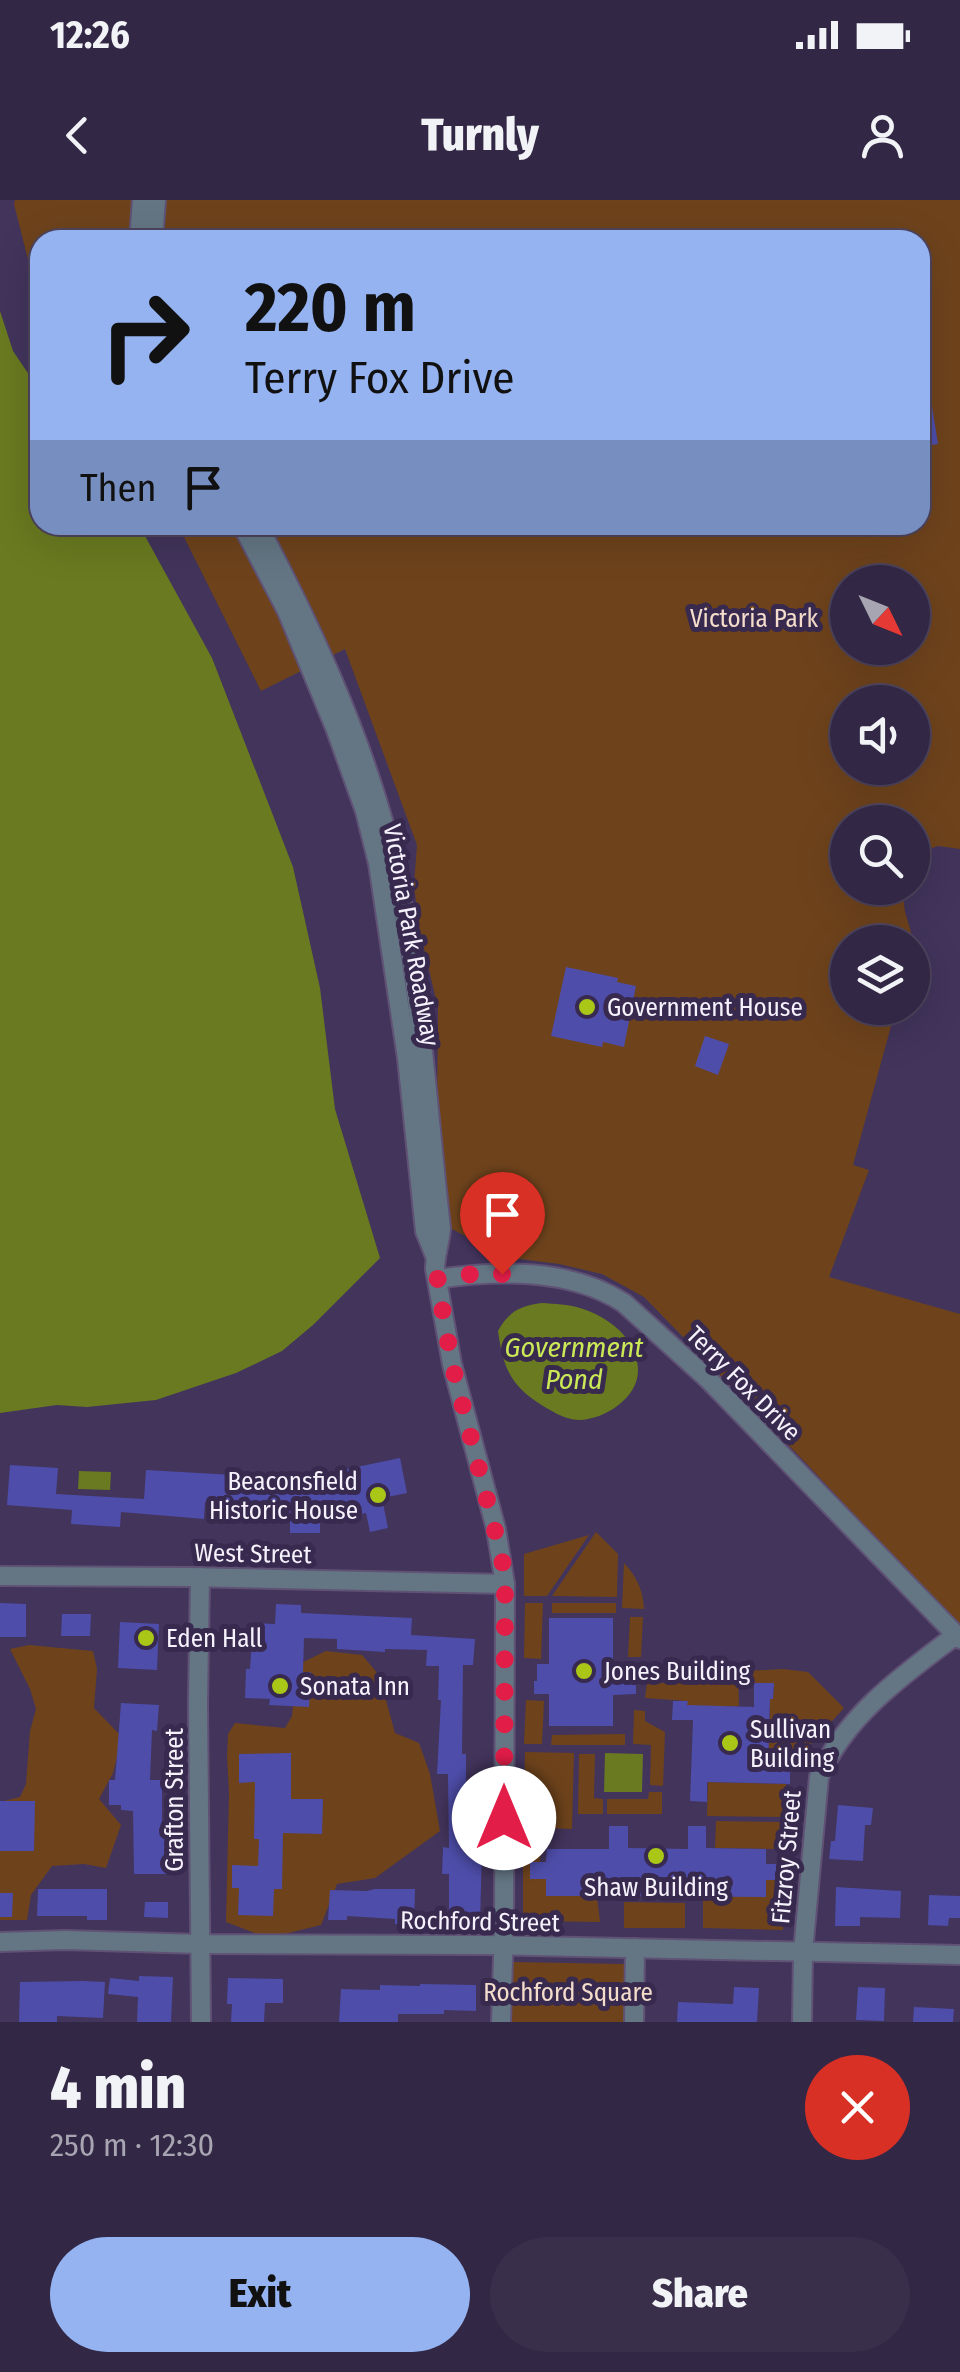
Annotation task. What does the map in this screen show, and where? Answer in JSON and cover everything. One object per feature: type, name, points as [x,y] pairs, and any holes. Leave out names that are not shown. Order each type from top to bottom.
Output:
[{"type":"street","points":[[140,230],[142,200]]},
{"type":"street","points":[[154,230],[156,200]]},
{"type":"street","name":"Victoria Park Roadway","points":[[247,535],[302,648],[365,811],[390,927],[408,1058],[424,1231],[435,1256],[452,1364],[496,1529],[505,1584],[501,2022]]},
{"type":"street","name":"Victoria Park Roadway","points":[[263,535],[341,702],[386,834],[401,902],[419,1027],[440,1228],[435,1256]]},
{"type":"street","name":"Terry Fox Drive","points":[[437,1279],[480,1273],[569,1279],[611,1294],[708,1378],[958,1637]]},
{"type":"street","name":"West Street","points":[[0,1576],[505,1584]]},
{"type":"street","name":"Grafton Street","points":[[200,1577],[200,2022]]},
{"type":"street","name":"Fitzroy Street","points":[[802,2022],[803,1952],[818,1777],[860,1713],[958,1637]]},
{"type":"street","name":"Rochford Street","points":[[0,1942],[960,1955]]},
{"type":"street","points":[[634,2022],[635,1948]]},
{"type":"green space","name":"Victoria Park","points":[[15,200],[960,200],[960,849],[930,849],[930,805],[830,805],[830,905],[904,905],[909,925],[830,925],[830,1025],[891,1025],[853,1165],[869,1170],[829,1277],[960,1314],[960,1628],[644,1297],[602,1274],[505,1257],[450,1228],[437,1112],[438,1008],[419,927],[414,885],[417,845],[345,649],[261,691],[183,535],[930,535],[930,230],[30,230],[30,267]]},
{"type":"green space","points":[[596,1532],[618,1554],[617,1597],[552,1596]]},
{"type":"green space","points":[[589,1535],[547,1596],[524,1596],[524,1554]]},
{"type":"green space","points":[[624,1563],[638,1584],[644,1609],[622,1608]]},
{"type":"green space","points":[[525,1603],[543,1603],[541,1659],[524,1658]]},
{"type":"green space","points":[[552,1603],[616,1603],[616,1613],[552,1613]]},
{"type":"green space","points":[[630,1617],[643,1617],[641,1657],[628,1657]]},
{"type":"green space","points":[[29,1645],[93,1651],[97,1669],[94,1708],[122,1737],[113,1773],[99,1799],[121,1825],[106,1868],[84,1864],[52,1866],[31,1895],[27,1920],[0,1920],[0,1802],[20,1797],[26,1784],[30,1731],[36,1709],[10,1649]]},
{"type":"green space","points":[[326,1651],[362,1655],[379,1675],[395,1733],[419,1743],[430,1774],[440,1831],[375,1878],[337,1884],[321,1925],[268,1938],[226,1922],[228,1734],[235,1723],[285,1728],[292,1716],[297,1665]]},
{"type":"green space","points":[[746,1671],[808,1672],[844,1708],[790,1767],[768,1766],[770,1707],[764,1699],[773,1698],[774,1684],[745,1683]]},
{"type":"green space","points":[[669,1673],[738,1673],[739,1706],[687,1707],[687,1701],[645,1698],[647,1683],[668,1683]]},
{"type":"green space","points":[[526,1700],[544,1701],[542,1744],[524,1744]]},
{"type":"green space","points":[[634,1710],[645,1711],[645,1721],[665,1732],[663,1786],[650,1785],[651,1745],[633,1744]]},
{"type":"green space","points":[[625,1734],[625,1745],[551,1745],[552,1735]]},
{"type":"green space","points":[[525,1752],[574,1753],[572,1829],[545,1828],[544,1840],[523,1839]]},
{"type":"green space","points":[[579,1754],[595,1754],[594,1798],[603,1799],[603,1814],[578,1814]]},
{"type":"green space","points":[[708,1782],[786,1784],[785,1817],[707,1816]]},
{"type":"green space","points":[[649,1792],[662,1792],[662,1814],[607,1814],[607,1799],[648,1799]]},
{"type":"green space","points":[[716,1821],[785,1822],[784,1849],[715,1848]]},
{"type":"green space","points":[[523,1843],[541,1843],[540,1862],[530,1863],[530,1878],[546,1879],[546,1896],[597,1896],[600,1922],[523,1921]]},
{"type":"green space","points":[[766,1880],[783,1880],[783,1930],[703,1928],[703,1896]]},
{"type":"green space","points":[[624,1902],[685,1903],[685,1928],[624,1928]]},
{"type":"green space","name":"Rochford Square","points":[[512,1962],[625,1964],[624,2022],[511,2022]]},
{"type":"water","points":[[0,311],[13,351],[30,376],[30,535],[144,535],[212,658],[293,867],[320,988],[335,1109],[380,1258],[282,1351],[236,1373],[156,1400],[87,1407],[57,1405],[0,1413]]},
{"type":"water","name":"Government Pond","points":[[542,1303],[591,1312],[620,1331],[633,1349],[638,1371],[624,1401],[592,1418],[567,1418],[532,1399],[516,1383],[502,1355],[498,1331],[516,1311]]},
{"type":"water","points":[[79,1471],[111,1472],[110,1490],[78,1489]]},
{"type":"water","points":[[605,1753],[643,1754],[642,1792],[604,1792]]},
{"type":"building","points":[[930,406],[938,444],[930,445]]},
{"type":"building","name":"Government House","points":[[566,967],[618,978],[617,982],[636,986],[624,1047],[603,1042],[602,1047],[551,1036]]},
{"type":"building","points":[[705,1036],[729,1044],[718,1075],[695,1066]]},
{"type":"building","points":[[506,1216],[523,1221],[519,1237],[502,1232]]},
{"type":"building","points":[[400,1458],[407,1493],[382,1498],[388,1528],[370,1532],[366,1513],[320,1522],[320,1533],[290,1533],[290,1514],[252,1512],[253,1506],[205,1502],[204,1519],[121,1512],[120,1527],[71,1524],[72,1510],[7,1505],[10,1465],[58,1468],[56,1494],[144,1499],[146,1470],[285,1478],[284,1487],[325,1483],[323,1474]]},
{"type":"building","points":[[0,1603],[26,1604],[26,1637],[0,1637]]},
{"type":"building","points":[[276,1604],[301,1605],[301,1613],[412,1618],[411,1635],[475,1639],[473,1665],[463,1665],[462,1754],[466,1754],[466,1790],[478,1791],[476,1848],[482,1848],[480,1924],[449,1924],[449,1874],[442,1874],[443,1847],[449,1848],[448,1774],[437,1774],[439,1666],[426,1666],[427,1650],[337,1649],[337,1639],[304,1638],[303,1672],[311,1672],[309,1707],[269,1705],[270,1699],[245,1698],[253,1623],[275,1624]]},
{"type":"building","points":[[62,1614],[91,1614],[90,1636],[61,1636]]},
{"type":"building","name":"Jones Building","points":[[549,1618],[613,1618],[613,1665],[629,1665],[629,1679],[636,1679],[636,1694],[613,1695],[613,1726],[549,1726],[549,1694],[534,1694],[534,1681],[537,1664],[549,1664]]},
{"type":"building","points":[[120,1622],[159,1624],[157,1670],[118,1668]]},
{"type":"building","name":"Sullivan Building","points":[[754,1683],[774,1683],[768,1766],[790,1767],[790,1784],[707,1782],[707,1802],[690,1801],[693,1720],[672,1720],[673,1701],[754,1707]]},
{"type":"building","points":[[121,1703],[159,1705],[157,1731],[152,1730],[150,1780],[162,1780],[162,1825],[172,1825],[174,1874],[134,1874],[133,1811],[109,1805],[109,1780],[115,1780]]},
{"type":"building","points":[[291,1753],[291,1799],[323,1799],[322,1834],[283,1833],[282,1889],[274,1889],[273,1916],[238,1915],[239,1888],[232,1888],[232,1865],[258,1866],[259,1839],[254,1839],[255,1782],[239,1783],[239,1754]]},
{"type":"building","points":[[0,1801],[35,1801],[34,1851],[0,1851]]},
{"type":"building","points":[[838,1805],[873,1808],[871,1825],[865,1825],[863,1861],[829,1859]]},
{"type":"building","name":"Shaw Building","points":[[609,1826],[628,1826],[628,1848],[688,1849],[688,1826],[706,1826],[706,1848],[766,1849],[766,1864],[783,1864],[783,1880],[766,1880],[766,1897],[546,1896],[546,1879],[530,1879],[530,1862],[546,1862],[547,1849],[609,1849]]},
{"type":"building","points":[[836,1887],[901,1891],[900,1918],[860,1917],[860,1926],[835,1926]]},
{"type":"building","points":[[38,1889],[107,1889],[107,1920],[37,1916]]},
{"type":"building","points":[[415,1889],[414,1924],[347,1916],[347,1920],[328,1920],[330,1890]]},
{"type":"building","points":[[0,1893],[13,1893],[12,1917],[0,1917]]},
{"type":"building","points":[[929,1895],[960,1896],[960,1918],[949,1918],[948,1926],[928,1925]]},
{"type":"building","points":[[145,1902],[168,1902],[168,1918],[144,1917]]},
{"type":"building","points":[[139,1976],[173,1977],[171,2022],[137,2022],[138,1997],[108,1994],[110,1978],[139,1981]]},
{"type":"building","points":[[228,1978],[283,1979],[283,2003],[265,2003],[264,2022],[231,2022]]},
{"type":"building","points":[[20,1982],[105,1982],[103,2018],[57,2016],[57,2022],[19,2022]]},
{"type":"building","points":[[380,1985],[476,1985],[476,2011],[398,2014],[398,2022],[339,2022],[341,1989],[380,1990]]},
{"type":"building","points":[[734,1987],[759,1988],[757,2022],[677,2022],[678,2002],[733,2004]]},
{"type":"building","points":[[858,1987],[885,1988],[884,2021],[856,2020]]},
{"type":"building","points":[[914,2007],[954,2009],[953,2022],[913,2022]]},
{"type":"place","name":"Government House","points":[[587,1007]]},
{"type":"place","name":"Beaconsfield Historic House","points":[[378,1495]]},
{"type":"place","name":"Eden Hall","points":[[146,1638]]},
{"type":"place","name":"Jones Building","points":[[584,1671]]},
{"type":"place","name":"Sonata Inn","points":[[280,1686]]},
{"type":"place","name":"Sullivan Building","points":[[730,1743]]},
{"type":"place","name":"Shaw Building","points":[[656,1856]]},
{"type":"route","points":[[502,1274],[437,1279],[452,1364],[502,1558],[504,1818]]}]
